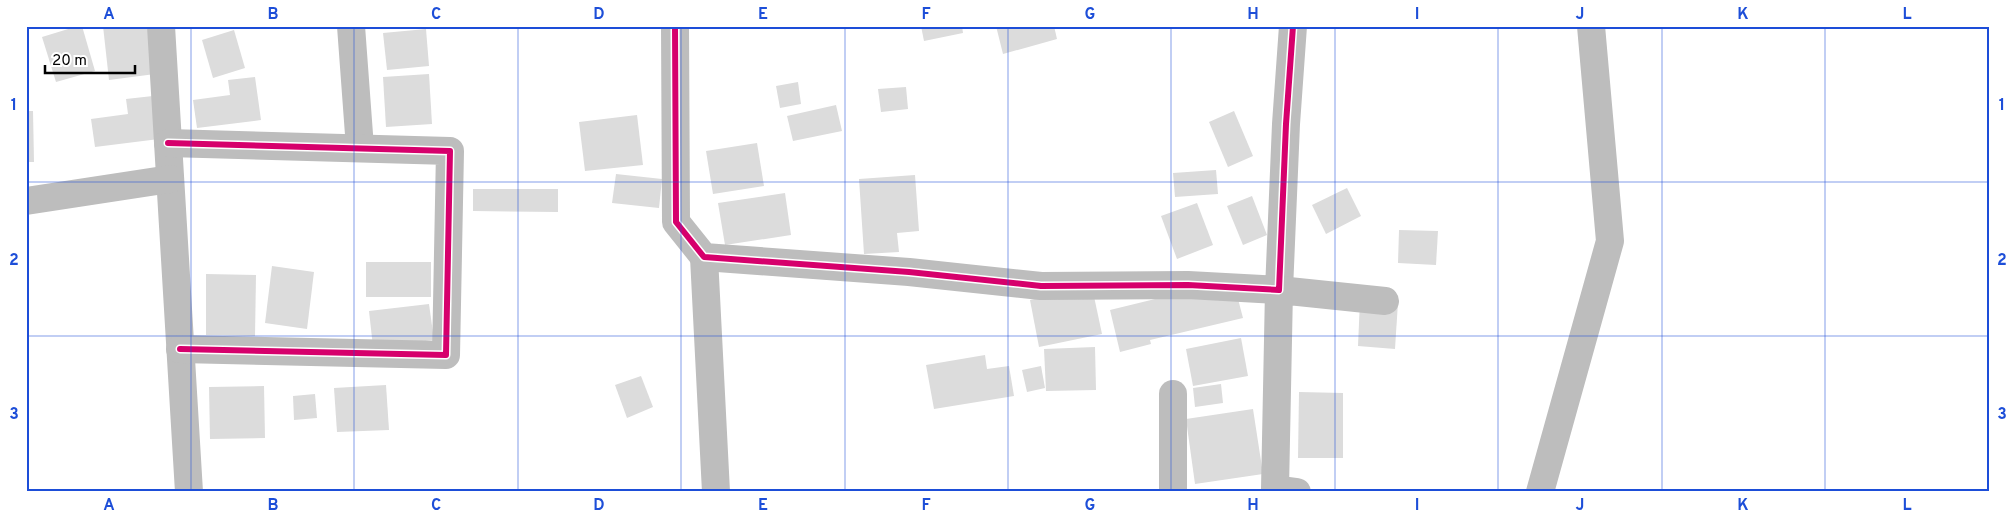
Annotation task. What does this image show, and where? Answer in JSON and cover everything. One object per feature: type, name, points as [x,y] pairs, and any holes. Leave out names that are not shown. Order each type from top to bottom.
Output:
[{"type":"street","points":[[161,26],[189,492]]},
{"type":"street","points":[[351,26],[360,148]]},
{"type":"street","points":[[676,26],[676,222],[704,257],[716,492]]},
{"type":"street","points":[[1293,26],[1286,124],[1279,290],[1275,490],[1297,492]]},
{"type":"street","points":[[1540,492],[1610,241],[1591,26]]},
{"type":"street","points":[[168,143],[450,151],[446,354],[180,349]]},
{"type":"street","points":[[26,201],[170,179]]},
{"type":"street","points":[[704,257],[909,272],[1041,286],[1188,285],[1279,290],[1385,301]]},
{"type":"street","points":[[1173,394],[1174,492]]},
{"type":"building","points":[[82,26],[95,71],[56,82],[42,37]]},
{"type":"building","points":[[103,26],[149,26],[155,74],[109,80]]},
{"type":"building","points":[[235,26],[263,26],[263,28],[235,28]]},
{"type":"building","points":[[921,26],[962,26],[963,33],[924,41]]},
{"type":"building","points":[[996,26],[1054,26],[1057,39],[1003,54]]},
{"type":"building","points":[[1220,26],[1271,26],[1271,29],[1220,28]]},
{"type":"building","points":[[426,29],[429,66],[387,70],[383,33]]},
{"type":"building","points":[[234,30],[245,68],[213,78],[202,40]]},
{"type":"building","points":[[429,74],[432,124],[386,127],[383,77]]},
{"type":"building","points":[[255,77],[261,120],[197,128],[193,100],[230,95],[228,80]]},
{"type":"building","points":[[798,82],[801,104],[780,108],[776,86]]},
{"type":"building","points":[[906,87],[908,109],[881,112],[878,89]]},
{"type":"building","points":[[153,96],[159,139],[95,147],[91,119],[128,114],[126,99]]},
{"type":"building","points":[[836,105],[842,131],[793,141],[787,116]]},
{"type":"building","points":[[26,111],[33,111],[34,162],[26,162]]},
{"type":"building","points":[[1234,111],[1253,156],[1228,167],[1209,122]]},
{"type":"building","points":[[637,115],[643,165],[585,171],[579,122]]},
{"type":"building","points":[[757,143],[764,186],[713,194],[706,151]]},
{"type":"building","points":[[1216,170],[1218,194],[1175,197],[1173,173]]},
{"type":"building","points":[[616,174],[662,179],[659,208],[612,203]]},
{"type":"building","points":[[915,175],[919,231],[897,233],[899,252],[864,254],[859,179]]},
{"type":"building","points":[[1347,188],[1361,216],[1326,234],[1312,205]]},
{"type":"building","points":[[473,189],[558,189],[558,212],[473,211]]},
{"type":"building","points":[[785,193],[791,235],[725,245],[718,203]]},
{"type":"building","points":[[1252,196],[1267,235],[1243,245],[1227,206]]},
{"type":"building","points":[[1197,203],[1213,245],[1177,259],[1161,216]]},
{"type":"building","points":[[1399,230],[1438,231],[1436,265],[1398,263]]},
{"type":"building","points":[[366,262],[431,262],[431,297],[366,297]]},
{"type":"building","points":[[272,266],[314,272],[307,329],[265,323]]},
{"type":"building","points":[[206,274],[256,275],[255,336],[206,335]]},
{"type":"building","points":[[1233,280],[1243,318],[1150,340],[1151,344],[1120,352],[1110,310]]},
{"type":"building","points":[[1092,287],[1102,334],[1039,347],[1030,300]]},
{"type":"building","points":[[1360,300],[1398,302],[1395,349],[1358,346]]},
{"type":"building","points":[[429,304],[434,340],[373,347],[369,311]]},
{"type":"building","points":[[1241,338],[1248,376],[1193,386],[1186,349]]},
{"type":"building","points":[[1095,347],[1096,390],[1046,391],[1044,349]]},
{"type":"building","points":[[985,355],[987,369],[1009,366],[1014,396],[934,409],[926,365]]},
{"type":"building","points":[[1041,366],[1045,388],[1027,392],[1022,370]]},
{"type":"building","points":[[641,376],[653,407],[627,418],[615,385]]},
{"type":"building","points":[[1221,384],[1223,403],[1195,407],[1193,388]]},
{"type":"building","points":[[386,385],[389,430],[337,432],[334,388]]},
{"type":"building","points":[[264,386],[265,438],[210,439],[209,387]]},
{"type":"building","points":[[1299,392],[1343,393],[1343,458],[1298,458]]},
{"type":"building","points":[[315,394],[317,418],[294,420],[293,396]]},
{"type":"building","points":[[1253,409],[1263,474],[1195,484],[1186,419]]},
{"type":"cycle path","points":[[675,26],[676,222],[704,257],[909,272],[1041,286],[1188,285],[1279,290],[1286,124],[1293,26]]},
{"type":"cycle path","points":[[168,143],[450,151],[446,355],[180,349]]}]
